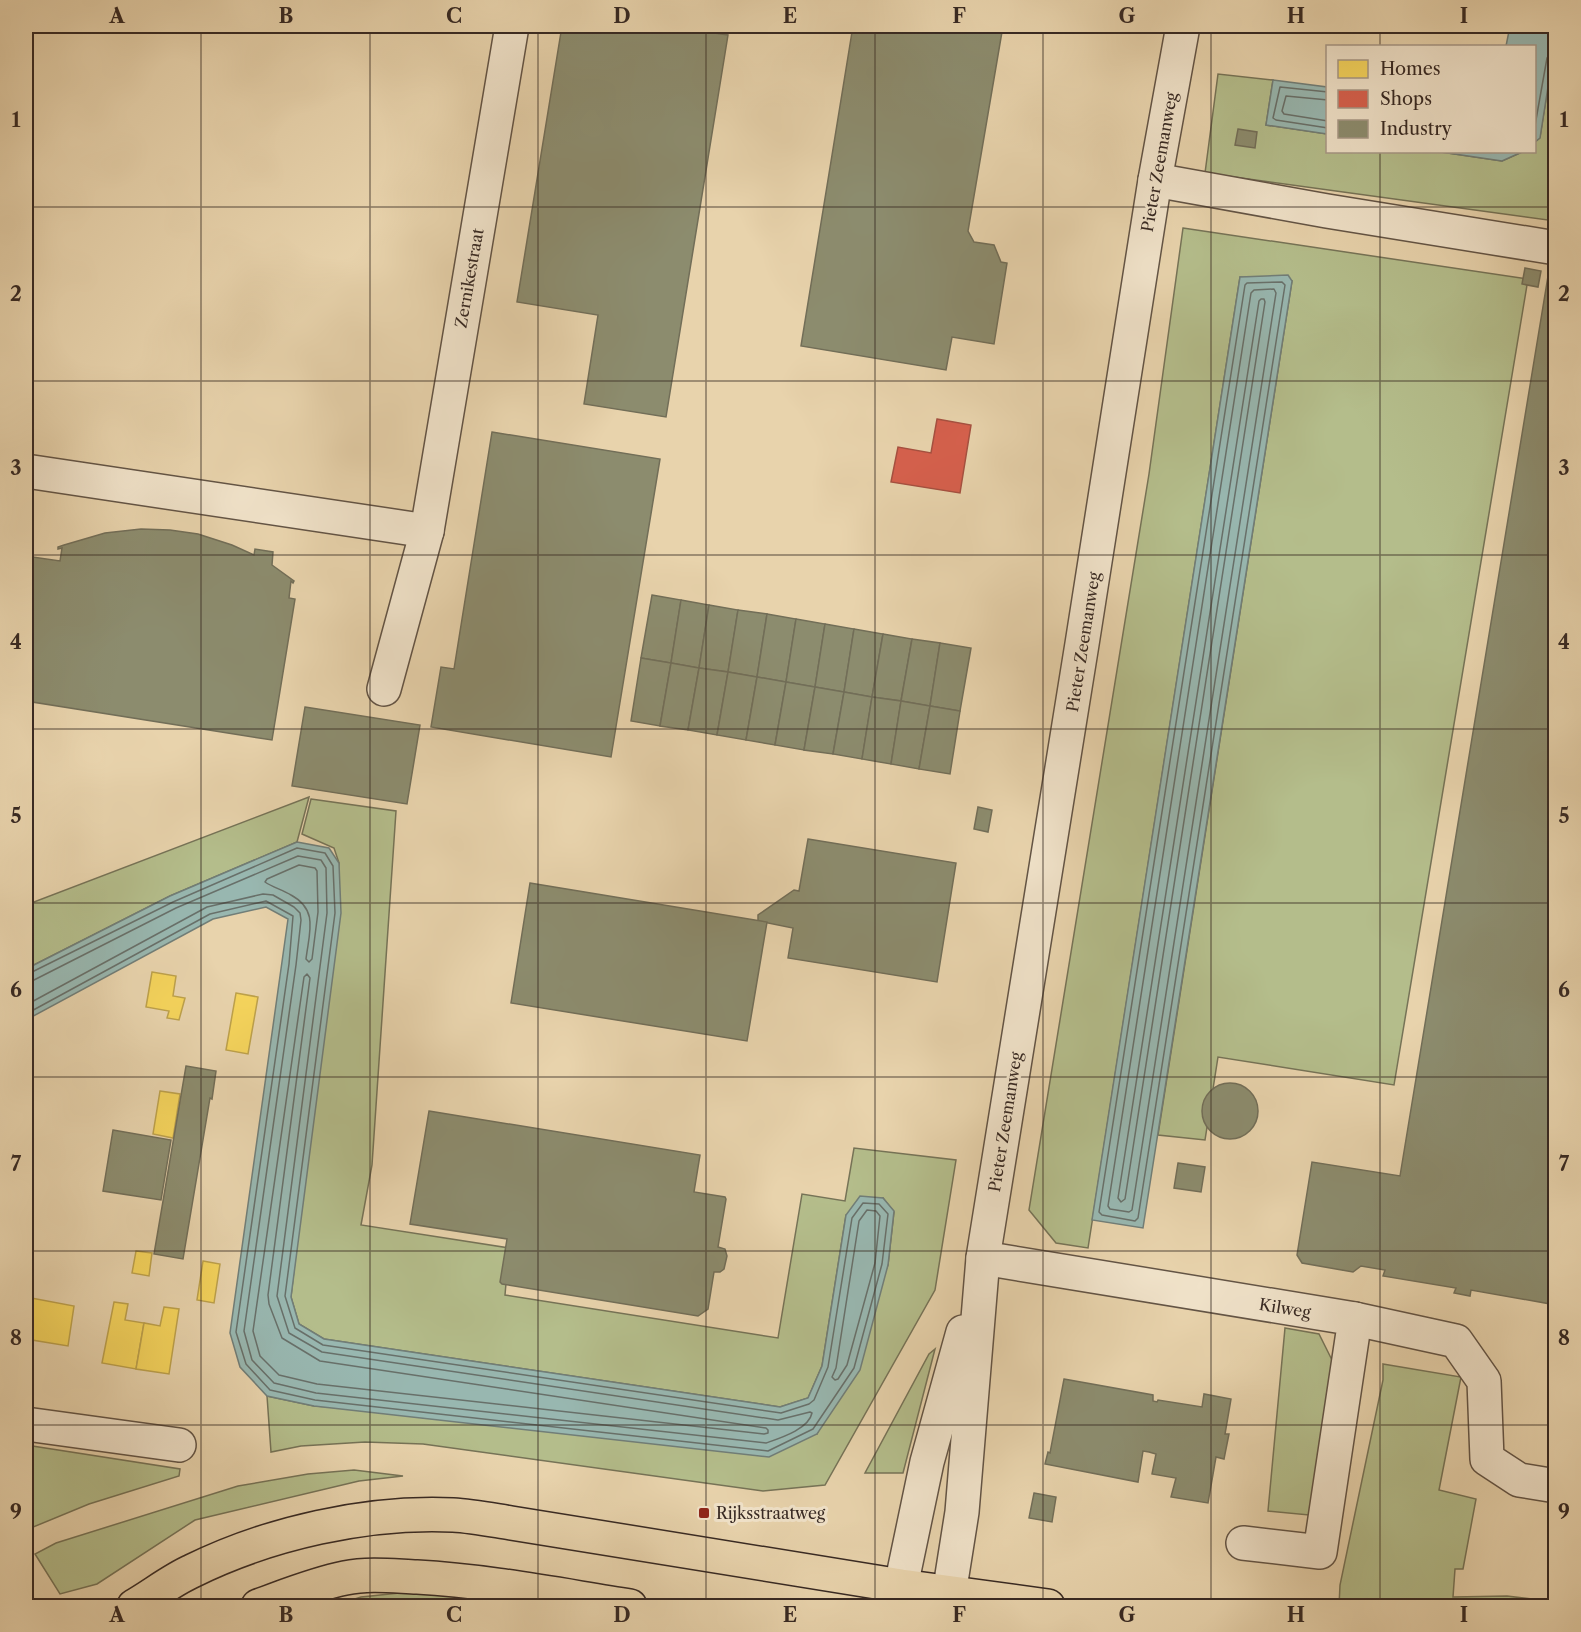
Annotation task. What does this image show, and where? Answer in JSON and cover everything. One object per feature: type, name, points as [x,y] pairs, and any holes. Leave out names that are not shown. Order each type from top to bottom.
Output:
[{"type":"main road","points":[[134,1606],[192,1571],[255,1546],[314,1527],[369,1517],[441,1515],[512,1523],[903,1596],[1048,1606]]},
{"type":"main road","points":[[258,1606],[309,1587],[345,1578],[378,1575],[464,1581],[630,1606]]},
{"type":"street","name":"Zernikestraat","points":[[384,689],[427,531],[512,26]]},
{"type":"street","name":"Pieter Zeemanweg","points":[[946,1600],[962,1512],[983,1258],[1081,656],[1155,180],[1183,26]]},
{"type":"street","points":[[1155,180],[1327,211],[1556,248]]},
{"type":"street","points":[[26,471],[427,531]]},
{"type":"street","name":"Pieter Zeemanweg","points":[[903,1596],[927,1462],[983,1258]]},
{"type":"street","name":"Kilweg","points":[[983,1258],[1355,1319],[1456,1341],[1484,1381],[1487,1459],[1519,1480],[1556,1486]]},
{"type":"street","points":[[1243,1543],[1320,1552],[1355,1319]]},
{"type":"street","points":[[26,1424],[179,1445]]},
{"type":"green space","points":[[1555,42],[1555,221],[1205,173],[1218,74],[1273,80],[1266,125],[1326,134],[1326,153],[1448,153],[1502,161],[1520,153],[1536,153],[1536,141],[1540,137]]},
{"type":"green space","points":[[1183,228],[1528,279],[1394,1085],[1218,1057],[1205,1140],[1158,1135],[1292,281],[1240,277],[1088,1248],[1056,1243],[1029,1210],[1149,474]]},
{"type":"green space","points":[[309,797],[297,842],[170,896],[26,969],[26,905]]},
{"type":"green space","points":[[311,799],[396,811],[372,1165],[361,1225],[509,1248],[505,1295],[778,1338],[802,1194],[845,1201],[854,1148],[956,1160],[935,1290],[825,1485],[763,1491],[423,1444],[365,1442],[301,1446],[271,1452],[267,1396],[314,1406],[817,1434],[888,1265],[894,1212],[883,1198],[846,1215],[822,1366],[808,1398],[780,1407],[324,1339],[299,1324],[291,1297],[339,863],[334,848],[302,834]]},
{"type":"green space","points":[[1285,1328],[1319,1334],[1333,1362],[1309,1515],[1268,1511]]},
{"type":"green space","points":[[935,1349],[903,1473],[865,1473],[929,1354]]},
{"type":"green space","points":[[1383,1364],[1461,1377],[1439,1490],[1476,1499],[1463,1569],[1455,1569],[1453,1597],[1507,1596],[1555,1602],[1555,1606],[1339,1606],[1340,1585],[1383,1380]]},
{"type":"green space","points":[[26,1445],[180,1469],[179,1476],[89,1504],[26,1530]]},
{"type":"green space","points":[[354,1470],[403,1476],[359,1481],[195,1520],[97,1584],[60,1594],[35,1554],[56,1543],[238,1486],[308,1474]]},
{"type":"green space","points":[[409,1592],[528,1606],[333,1606],[361,1597]]},
{"type":"water","points":[[1510,26],[1555,26],[1555,42],[1540,138],[1536,141],[1536,45],[1506,45]]},
{"type":"water","points":[[1273,80],[1326,87],[1326,134],[1266,125]]},
{"type":"water","points":[[1448,153],[1520,153],[1502,161]]},
{"type":"water","points":[[1288,275],[1292,281],[1143,1228],[1092,1220],[1240,277]]},
{"type":"water","points":[[297,842],[329,848],[339,863],[341,913],[291,1297],[299,1324],[324,1339],[780,1407],[808,1398],[822,1366],[846,1215],[860,1196],[883,1198],[894,1211],[888,1265],[860,1370],[817,1434],[769,1457],[314,1406],[267,1396],[240,1367],[230,1333],[288,919],[266,907],[213,919],[26,1020],[26,969],[170,896]]},
{"type":"building: Homes","points":[[152,972],[176,976],[173,996],[185,998],[179,1020],[167,1018],[169,1011],[146,1007]]},
{"type":"building: Homes","points":[[236,993],[258,997],[248,1054],[226,1050]]},
{"type":"building: Homes","points":[[160,1091],[180,1094],[173,1138],[153,1134]]},
{"type":"building: Homes","points":[[136,1251],[152,1253],[149,1276],[132,1273]]},
{"type":"building: Homes","points":[[203,1261],[220,1264],[214,1303],[197,1300]]},
{"type":"building: Homes","points":[[26,1297],[74,1306],[68,1346],[26,1339]]},
{"type":"building: Homes","points":[[114,1302],[128,1304],[125,1320],[144,1323],[136,1369],[102,1363]]},
{"type":"building: Homes","points":[[164,1307],[179,1309],[169,1374],[136,1369],[144,1323],[160,1326]]},
{"type":"building: Shops","points":[[937,419],[971,425],[960,493],[891,482],[898,447],[931,453]]},
{"type":"building: Industry","points":[[562,26],[716,26],[715,33],[728,35],[666,417],[584,404],[598,315],[517,302]]},
{"type":"building: Industry","points":[[853,26],[1003,26],[968,231],[974,242],[994,245],[1001,262],[1007,263],[994,344],[952,337],[946,370],[801,346]]},
{"type":"building: Industry","points":[[1407,26],[1447,26],[1446,32]]},
{"type":"building: Industry","points":[[1238,129],[1257,132],[1255,148],[1235,145]]},
{"type":"building: Industry","points":[[1550,264],[1556,265],[1556,1305],[1471,1290],[1470,1296],[1454,1293],[1456,1288],[1383,1276],[1385,1270],[1361,1266],[1353,1272],[1302,1263],[1297,1255],[1312,1162],[1400,1176]]},
{"type":"building: Industry","points":[[1525,268],[1541,271],[1538,287],[1522,284]]},
{"type":"building: Industry","points":[[492,432],[660,459],[611,757],[431,727],[441,667],[454,669]]},
{"type":"building: Industry","points":[[141,529],[198,534],[254,555],[255,549],[273,552],[272,565],[294,581],[293,583],[291,581],[289,598],[295,599],[272,740],[26,701],[26,606],[33,557],[60,561],[62,548],[58,549],[58,547],[105,533]]},
{"type":"building: Industry","points":[[652,595],[681,600],[671,663],[641,658]]},
{"type":"building: Industry","points":[[681,600],[709,605],[699,668],[671,663]]},
{"type":"building: Industry","points":[[709,605],[738,610],[728,672],[699,668]]},
{"type":"building: Industry","points":[[738,610],[767,614],[757,677],[728,672]]},
{"type":"building: Industry","points":[[767,614],[796,619],[786,682],[757,677]]},
{"type":"building: Industry","points":[[796,619],[825,624],[815,687],[786,682]]},
{"type":"building: Industry","points":[[825,624],[854,629],[844,692],[815,687]]},
{"type":"building: Industry","points":[[854,629],[883,634],[872,697],[844,692]]},
{"type":"building: Industry","points":[[883,634],[912,639],[901,701],[872,697]]},
{"type":"building: Industry","points":[[912,639],[940,643],[930,706],[901,701]]},
{"type":"building: Industry","points":[[940,643],[971,648],[960,711],[930,706]]},
{"type":"building: Industry","points":[[641,658],[671,663],[660,726],[631,721]]},
{"type":"building: Industry","points":[[671,663],[699,668],[688,730],[660,726]]},
{"type":"building: Industry","points":[[699,668],[728,672],[717,735],[688,730]]},
{"type":"building: Industry","points":[[728,672],[757,677],[746,740],[717,735]]},
{"type":"building: Industry","points":[[757,677],[786,682],[775,745],[746,740]]},
{"type":"building: Industry","points":[[786,682],[815,687],[804,750],[775,745]]},
{"type":"building: Industry","points":[[815,687],[844,692],[833,754],[804,750]]},
{"type":"building: Industry","points":[[844,692],[872,697],[862,759],[833,754]]},
{"type":"building: Industry","points":[[872,697],[901,701],[891,764],[862,759]]},
{"type":"building: Industry","points":[[901,701],[930,706],[919,769],[891,764]]},
{"type":"building: Industry","points":[[930,706],[960,711],[950,774],[919,769]]},
{"type":"building: Industry","points":[[305,707],[420,725],[407,804],[292,786]]},
{"type":"building: Industry","points":[[978,807],[992,810],[988,832],[974,829]]},
{"type":"building: Industry","points":[[808,839],[956,863],[937,982],[788,958],[793,928],[758,921],[758,915],[794,890],[799,891]]},
{"type":"building: Industry","points":[[530,883],[767,922],[747,1041],[511,1003]]},
{"type":"building: Industry","points":[[186,1066],[216,1071],[183,1259],[154,1254]]},
{"type":"building: Industry","points":[[1230,1083],[1245,1088],[1253,1096],[1258,1111],[1253,1126],[1245,1134],[1230,1139],[1215,1134],[1207,1126],[1202,1111],[1207,1096],[1215,1088]]},
{"type":"building: Industry","points":[[429,1111],[700,1155],[694,1192],[726,1199],[718,1247],[725,1249],[727,1256],[724,1269],[714,1272],[708,1309],[698,1316],[502,1284],[500,1282],[507,1239],[410,1224]]},
{"type":"building: Industry","points":[[113,1130],[171,1140],[161,1200],[103,1191]]},
{"type":"building: Industry","points":[[1178,1163],[1205,1167],[1201,1192],[1174,1188]]},
{"type":"building: Industry","points":[[1064,1379],[1153,1395],[1153,1401],[1157,1402],[1158,1400],[1202,1407],[1204,1394],[1231,1399],[1225,1434],[1229,1434],[1224,1459],[1216,1457],[1208,1503],[1171,1497],[1176,1478],[1152,1474],[1156,1454],[1149,1452],[1143,1451],[1138,1482],[1045,1464],[1048,1452],[1050,1453]]},
{"type":"building: Industry","points":[[1034,1493],[1056,1497],[1052,1522],[1029,1518]]},
{"type":"place","name":"Rijksstraatweg","points":[[704,1513]]}]
